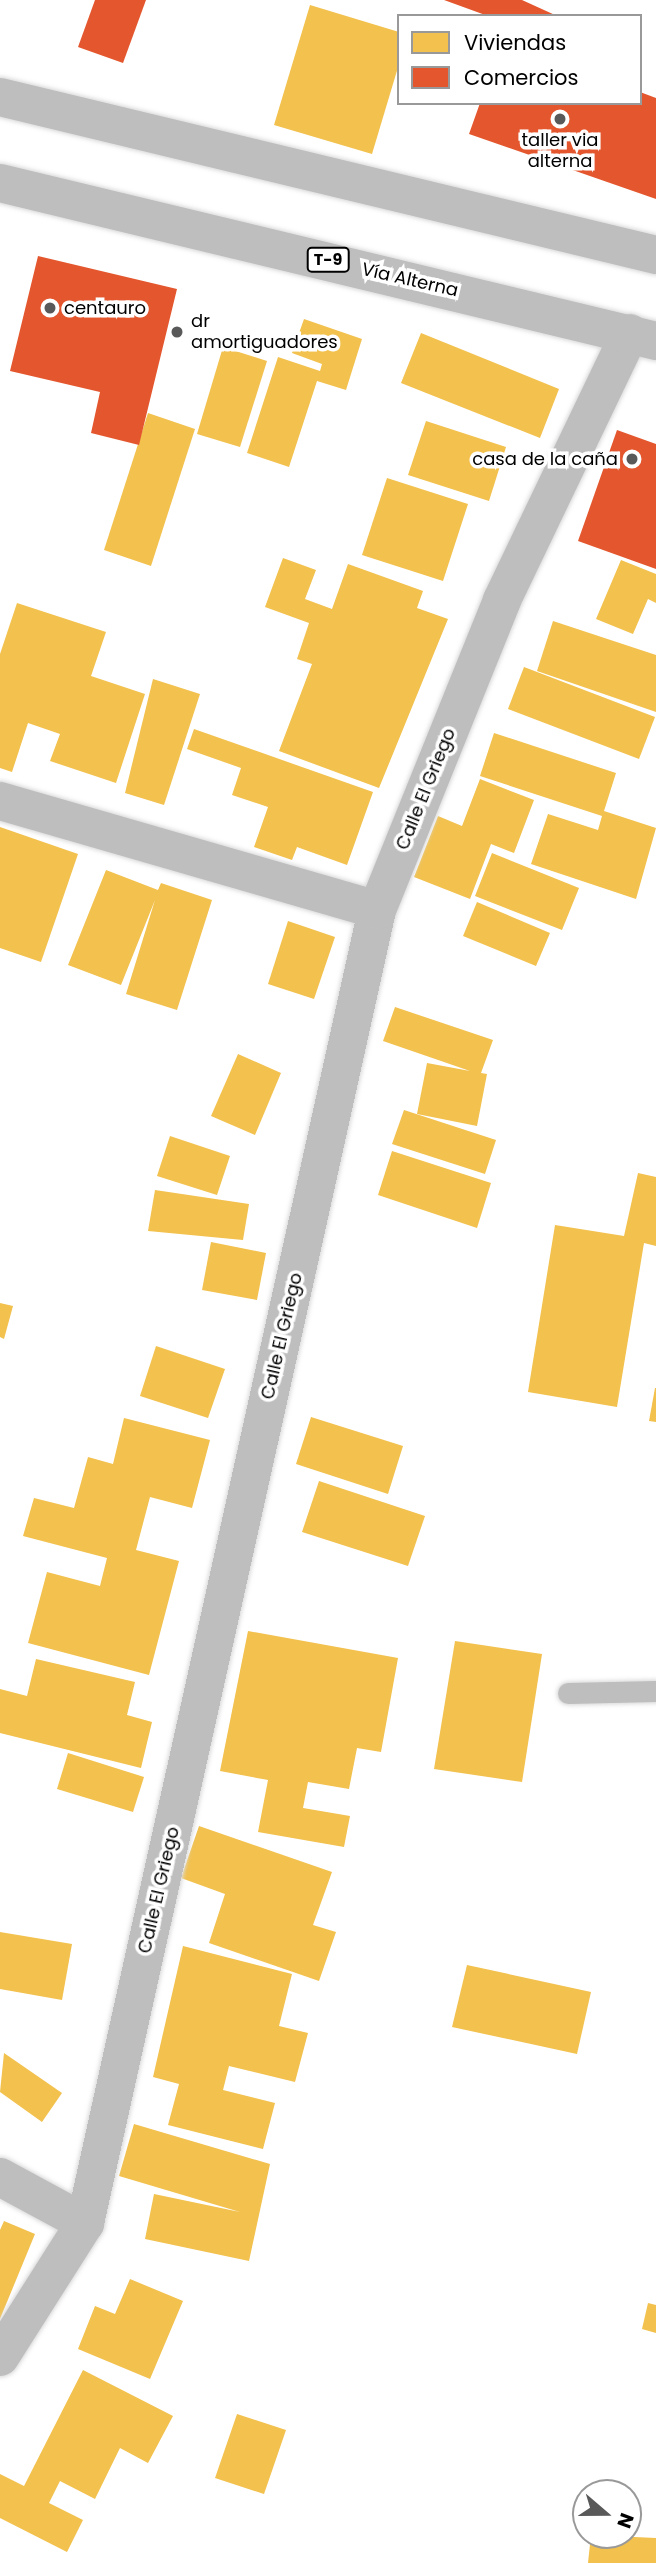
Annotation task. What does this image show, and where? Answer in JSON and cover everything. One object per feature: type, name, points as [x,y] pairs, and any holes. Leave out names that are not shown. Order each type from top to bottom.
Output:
[{"type":"main road","points":[[0,97],[656,255]]},
{"type":"main road","name":"Vía Alterna","points":[[0,183],[643,337]]},
{"type":"main road","name":"Calle El Griego","points":[[0,2357],[85,2223],[377,910],[502,600],[643,337]]},
{"type":"main road","points":[[0,801],[377,910]]},
{"type":"main road","points":[[0,2177],[85,2223]]},
{"type":"lane","points":[[568,1693],[656,1691]]},
{"type":"building: Viviendas","points":[[310,5],[397,31],[397,71],[372,154],[274,125]]},
{"type":"building: Viviendas","points":[[304,319],[362,339],[346,390],[317,381],[289,467],[247,453],[278,357],[320,371],[322,364],[292,353]]},
{"type":"building: Viviendas","points":[[421,333],[559,389],[540,438],[401,383]]},
{"type":"building: Viviendas","points":[[223,347],[267,361],[240,447],[197,434]]},
{"type":"building: Viviendas","points":[[148,413],[195,429],[151,566],[104,550]]},
{"type":"building: Viviendas","points":[[426,421],[506,447],[489,501],[408,475]]},
{"type":"building: Viviendas","points":[[387,478],[468,504],[443,581],[362,555]]},
{"type":"building: Viviendas","points":[[283,558],[316,570],[305,599],[332,609],[348,564],[423,591],[417,608],[448,619],[379,788],[279,751],[312,664],[297,659],[309,623],[265,607]]},
{"type":"building: Viviendas","points":[[621,560],[656,574],[656,603],[648,599],[633,634],[596,619]]},
{"type":"building: Viviendas","points":[[17,603],[106,632],[91,676],[145,694],[116,783],[50,761],[60,734],[28,723],[12,772],[0,768],[0,654]]},
{"type":"building: Viviendas","points":[[553,621],[656,655],[656,712],[537,671]]},
{"type":"building: Viviendas","points":[[524,667],[655,717],[639,759],[508,709]]},
{"type":"building: Viviendas","points":[[153,679],[200,694],[164,805],[125,793]]},
{"type":"building: Viviendas","points":[[194,729],[373,792],[347,865],[297,847],[292,860],[254,847],[268,807],[232,795],[241,768],[187,749]]},
{"type":"building: Viviendas","points":[[494,733],[616,773],[604,811],[656,828],[636,899],[531,864],[548,814],[598,830],[602,816],[480,776]]},
{"type":"building: Viviendas","points":[[480,779],[534,800],[514,853],[491,844],[470,899],[414,877],[438,816],[462,826]]},
{"type":"building: Viviendas","points":[[0,827],[78,854],[41,962],[0,948]]},
{"type":"building: Viviendas","points":[[492,853],[579,888],[562,930],[475,896]]},
{"type":"building: Viviendas","points":[[106,870],[158,890],[161,883],[212,900],[177,1010],[126,994],[155,900],[121,985],[68,965]]},
{"type":"building: Viviendas","points":[[477,902],[550,933],[536,966],[463,936]]},
{"type":"building: Viviendas","points":[[288,921],[335,937],[314,999],[268,984]]},
{"type":"building: Viviendas","points":[[395,1007],[493,1040],[481,1073],[487,1074],[477,1126],[417,1114],[427,1063],[470,1071],[383,1041]]},
{"type":"building: Viviendas","points":[[238,1054],[281,1073],[255,1135],[211,1116]]},
{"type":"building: Viviendas","points":[[404,1110],[496,1140],[485,1174],[392,1144]]},
{"type":"building: Viviendas","points":[[170,1136],[230,1156],[217,1195],[157,1176]]},
{"type":"building: Viviendas","points":[[392,1151],[491,1183],[477,1228],[378,1195]]},
{"type":"building: Viviendas","points":[[638,1173],[656,1177],[656,1246],[644,1243],[617,1407],[528,1392],[555,1225],[624,1236]]},
{"type":"building: Viviendas","points":[[155,1190],[249,1204],[243,1240],[148,1231]]},
{"type":"building: Viviendas","points":[[211,1242],[266,1253],[257,1300],[202,1290]]},
{"type":"building: Viviendas","points":[[0,1303],[13,1306],[4,1339],[0,1337]]},
{"type":"building: Viviendas","points":[[156,1346],[225,1369],[208,1418],[140,1396]]},
{"type":"building: Viviendas","points":[[656,1388],[656,1422],[649,1421]]},
{"type":"building: Viviendas","points":[[311,1417],[403,1446],[388,1494],[296,1464]]},
{"type":"building: Viviendas","points":[[124,1418],[210,1440],[192,1508],[150,1497],[136,1550],[179,1561],[149,1675],[28,1643],[47,1572],[100,1586],[107,1558],[23,1536],[34,1498],[74,1508],[88,1457],[113,1464]]},
{"type":"building: Viviendas","points":[[319,1481],[425,1516],[408,1566],[302,1532]]},
{"type":"building: Viviendas","points":[[248,1631],[398,1658],[381,1752],[357,1748],[349,1789],[308,1782],[303,1808],[350,1816],[344,1847],[258,1832],[268,1780],[220,1771]]},
{"type":"building: Viviendas","points":[[455,1641],[542,1654],[522,1782],[434,1769]]},
{"type":"building: Viviendas","points":[[36,1659],[135,1682],[127,1715],[152,1722],[141,1768],[0,1733],[0,1689],[27,1696]]},
{"type":"building: Viviendas","points":[[68,1753],[144,1777],[133,1812],[57,1789]]},
{"type":"building: Viviendas","points":[[199,1826],[332,1872],[313,1925],[336,1932],[319,1981],[209,1943],[225,1894],[181,1878]]},
{"type":"building: Viviendas","points":[[0,1932],[72,1944],[62,2000],[0,1989]]},
{"type":"building: Viviendas","points":[[183,1946],[292,1974],[279,2026],[308,2033],[295,2082],[229,2066],[223,2090],[275,2103],[263,2149],[168,2125],[179,2084],[153,2077]]},
{"type":"building: Viviendas","points":[[467,1965],[591,1992],[577,2054],[452,2027]]},
{"type":"building: Viviendas","points":[[4,2053],[62,2093],[42,2122],[0,2092]]},
{"type":"building: Viviendas","points":[[134,2124],[270,2164],[249,2261],[145,2239],[154,2194],[240,2212],[119,2176]]},
{"type":"building: Viviendas","points":[[4,2221],[35,2234],[0,2319],[0,2230]]},
{"type":"building: Viviendas","points":[[130,2279],[183,2301],[150,2379],[78,2349],[95,2306],[115,2314]]},
{"type":"building: Viviendas","points":[[648,2303],[656,2305],[656,2333],[642,2329]]},
{"type":"building: Viviendas","points":[[83,2370],[173,2416],[148,2463],[120,2448],[95,2499],[60,2481],[49,2503],[83,2520],[67,2552],[0,2518],[0,2474],[24,2486]]},
{"type":"building: Viviendas","points":[[237,2414],[286,2430],[264,2494],[215,2478]]},
{"type":"building: Viviendas","points":[[642,2537],[656,2538],[656,2563],[588,2563],[590,2549],[642,2549]]},
{"type":"building: Comercios","points":[[95,0],[146,0],[123,63],[78,47]]},
{"type":"building: Comercios","points":[[444,0],[522,0],[553,14],[482,14]]},
{"type":"building: Comercios","points":[[642,93],[656,98],[656,199],[469,134],[479,105],[642,105]]},
{"type":"building: Comercios","points":[[38,256],[177,289],[139,445],[91,433],[100,392],[10,371]]},
{"type":"building: Comercios","points":[[617,430],[656,444],[656,569],[578,541]]},
{"type":"place","name":"taller via alterna","points":[[560,119]]},
{"type":"place","name":"centauro","points":[[50,308]]},
{"type":"place","name":"dr amortiguadores","points":[[177,332]]},
{"type":"place","name":"casa de la caña","points":[[632,459]]}]
